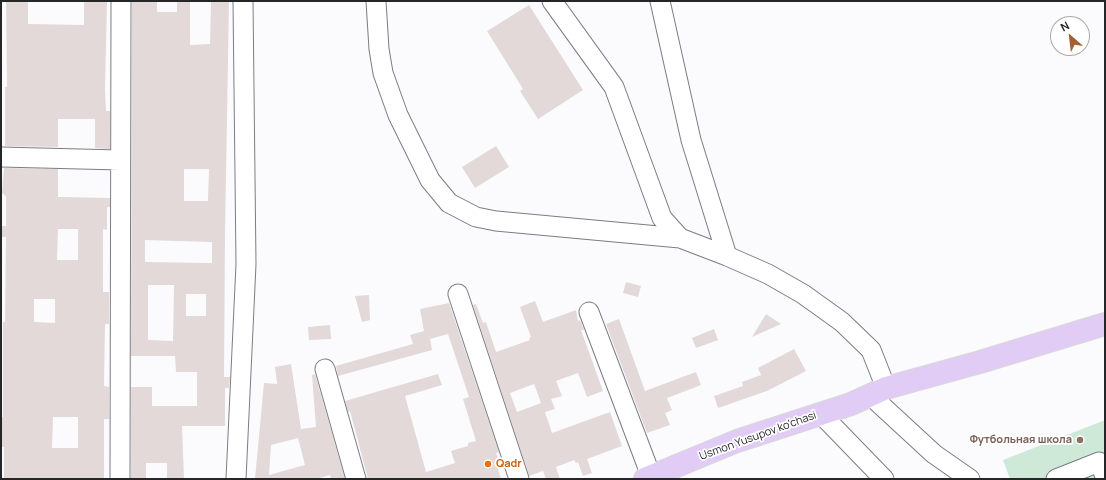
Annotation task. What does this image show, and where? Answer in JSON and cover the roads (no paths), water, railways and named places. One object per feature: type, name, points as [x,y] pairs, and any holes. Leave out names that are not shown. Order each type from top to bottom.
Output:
[{"type":"main road","name":"Usmon Yusupov ko'chasi","points":[[648,478],[737,441],[851,404],[878,391],[1105,324]]},
{"type":"street","points":[[120,479],[121,1]]},
{"type":"street","points":[[236,479],[246,264],[243,1]]},
{"type":"street","points":[[376,1],[378,42],[382,67],[398,115],[430,180],[449,203],[476,217],[496,221],[680,238],[768,274],[803,294],[842,322],[871,350],[878,391],[934,454],[948,479]]},
{"type":"street","points":[[552,1],[614,87],[662,218],[680,238]]},
{"type":"street","points":[[660,1],[691,140],[727,256]]},
{"type":"street","points":[[1,157],[120,160]]},
{"type":"street","points":[[458,294],[519,479]]},
{"type":"street","points":[[589,312],[648,478]]},
{"type":"street","points":[[325,369],[356,479]]},
{"type":"street","points":[[821,414],[884,479]]},
{"type":"street","points":[[934,454],[970,479]]},
{"type":"street","points":[[1056,479],[1099,462],[1105,476]]},
{"type":"place","name":"Футбольная школа","points":[[1080,440]]},
{"type":"place","name":"Qadr","points":[[488,464]]}]
